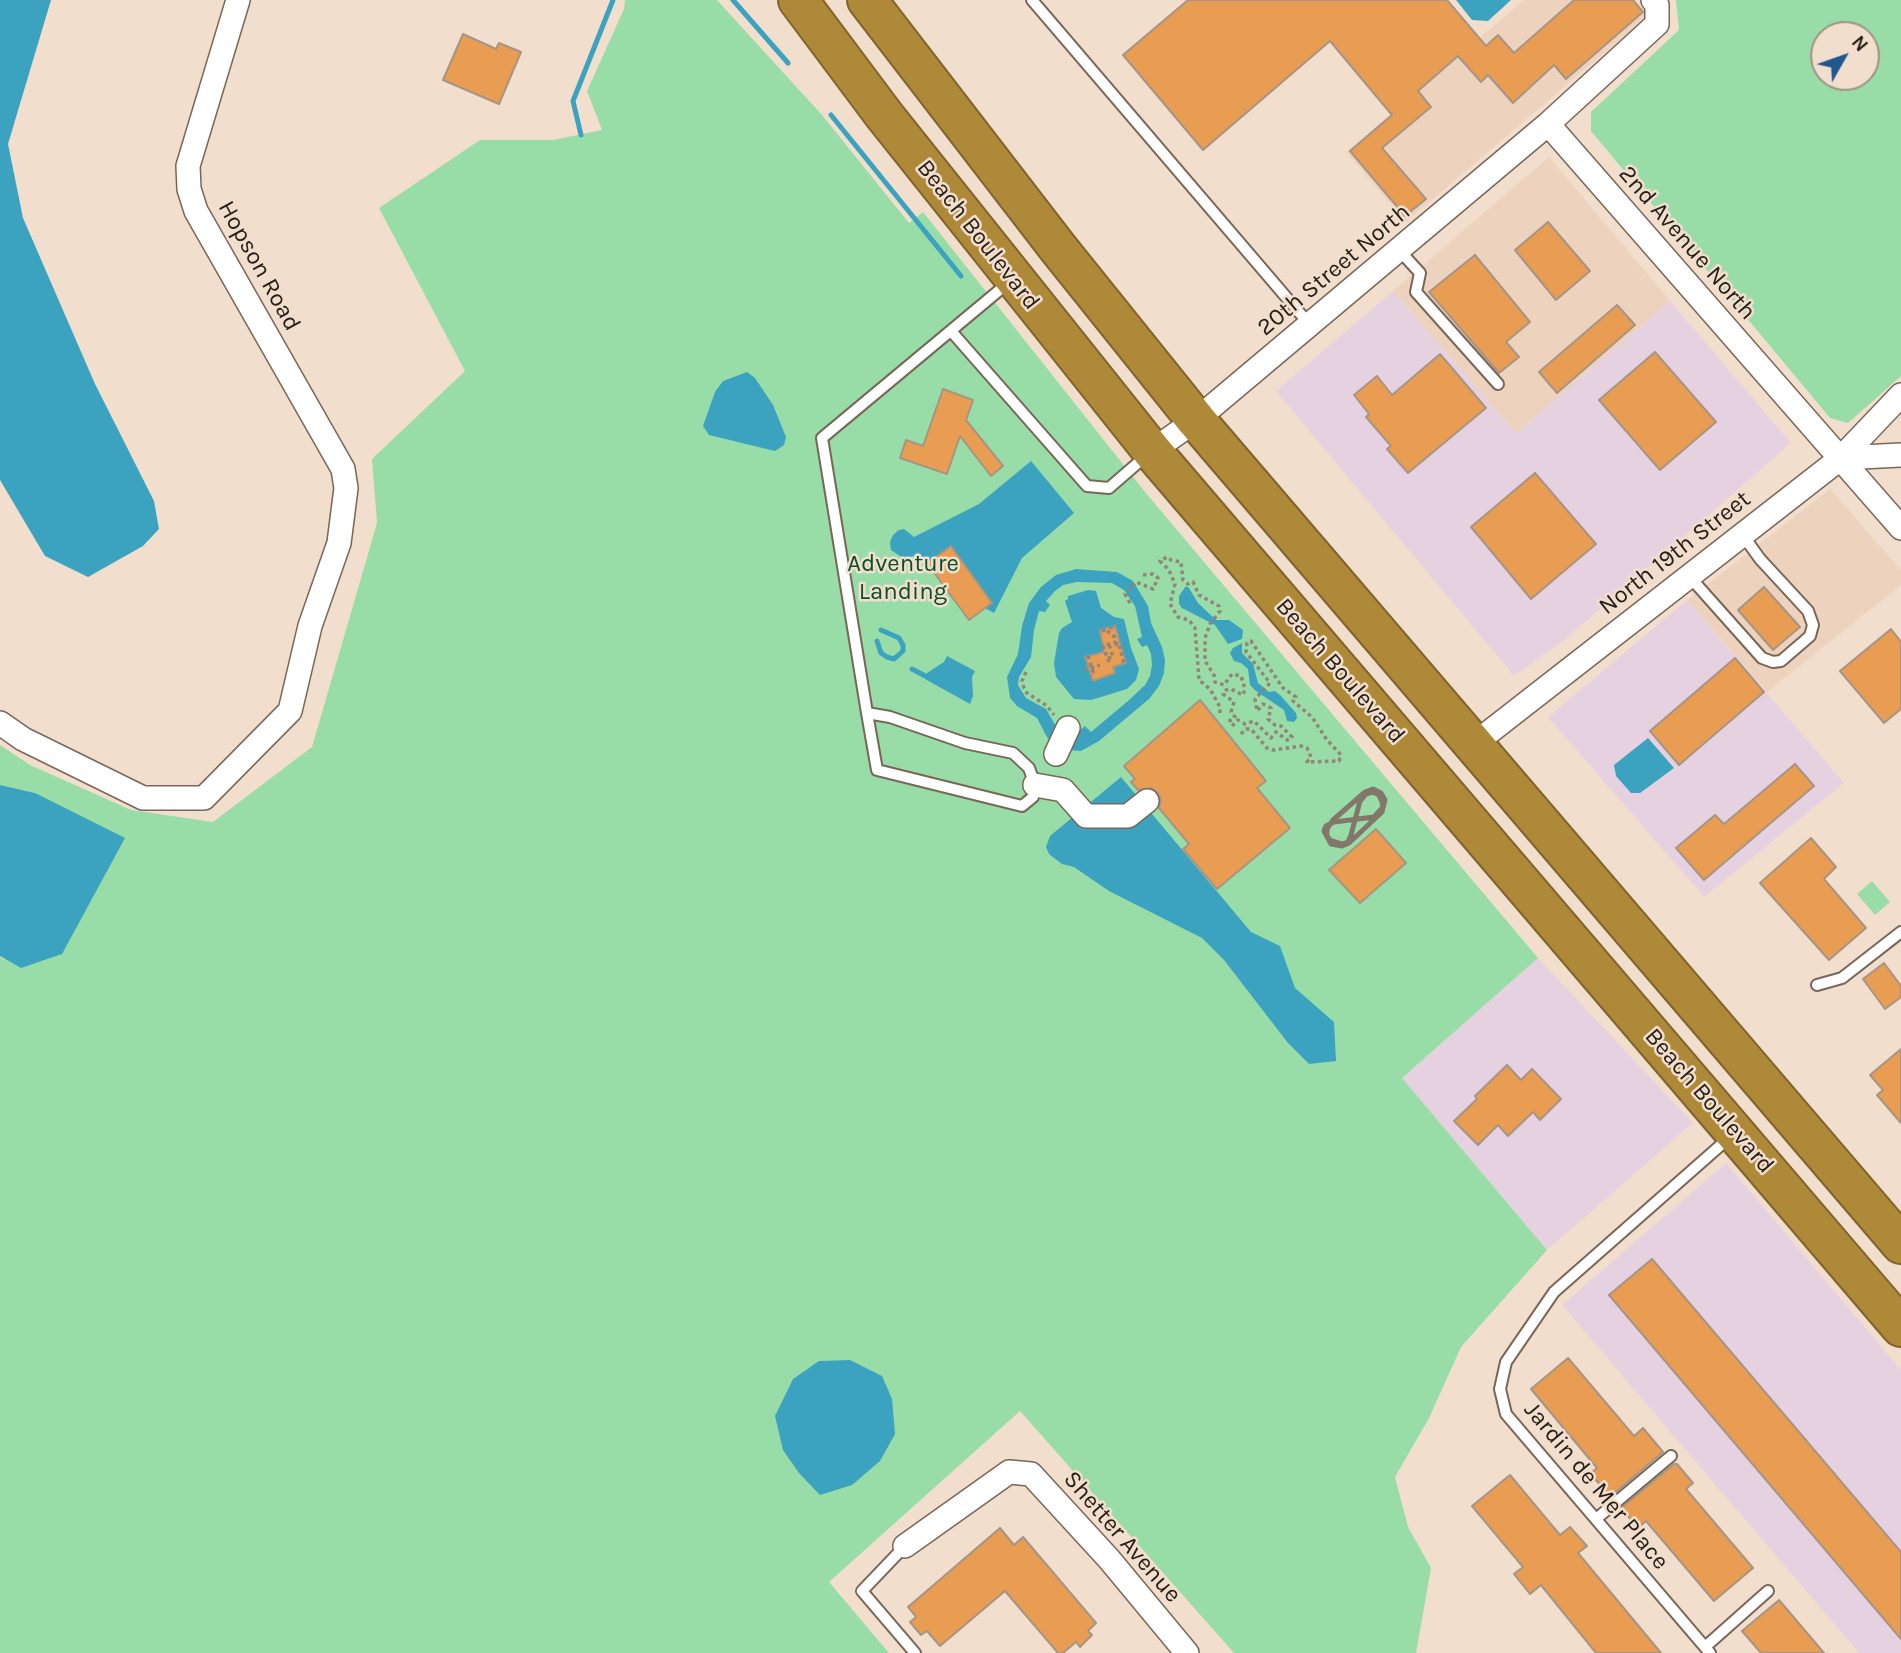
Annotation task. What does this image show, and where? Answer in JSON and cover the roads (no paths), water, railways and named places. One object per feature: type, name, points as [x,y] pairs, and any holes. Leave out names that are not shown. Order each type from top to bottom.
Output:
[{"type":"highway","name":"Beach Boulevard","points":[[799,0],[884,115],[1152,451],[1901,1327]]},
{"type":"highway","points":[[846,0],[877,13],[1058,248],[1196,421],[1901,1244]]},
{"type":"highway","points":[[1584,955],[1606,949],[1721,1087],[1741,1104],[1759,1108],[1780,1102]]},
{"type":"highway","points":[[1736,1132],[1758,1132],[1787,1139],[1901,1276]]},
{"type":"street","name":"Hopson Road","points":[[0,723],[23,739],[144,798],[204,798],[290,712],[310,626],[339,542],[346,488],[342,469],[196,211],[189,188],[188,166],[239,0]]},
{"type":"street","points":[[1548,124],[1657,24],[1657,5],[1653,0]]},
{"type":"street","name":"20th Street North","points":[[1152,451],[1196,421],[1548,124]]},
{"type":"street","name":"2nd Avenue North","points":[[1548,124],[1901,528]]},
{"type":"street","name":"North 19th Street","points":[[1474,744],[1841,457],[1901,395]]},
{"type":"street","points":[[1841,457],[1901,455]]},
{"type":"street","points":[[1056,754],[1063,724]]},
{"type":"street","points":[[1035,785],[1063,790],[1086,816],[1128,816],[1147,801]]},
{"type":"street","name":"Shetter Avenue","points":[[905,1546],[1009,1472],[1031,1474],[1109,1559],[1187,1653]]},
{"type":"lane","points":[[1032,0],[1310,325]]},
{"type":"lane","points":[[1399,250],[1420,273],[1416,292],[1498,384]]},
{"type":"lane","points":[[867,713],[890,717],[965,743],[1013,753],[1029,768],[1035,785],[1033,797],[1022,806],[877,770],[867,713],[822,438],[1013,279]]},
{"type":"lane","points":[[951,331],[1087,486],[1109,488],[1152,451]]},
{"type":"lane","points":[[1689,575],[1762,658],[1773,662],[1780,661],[1810,636],[1813,625],[1808,611],[1760,559],[1742,534]]},
{"type":"lane","points":[[1817,985],[1842,978],[1901,932]]},
{"type":"lane","name":"Jardin de Mer Place","points":[[1707,1650],[1506,1414],[1500,1389],[1506,1362],[1553,1292],[1736,1132]]},
{"type":"lane","points":[[1596,1519],[1671,1456]]},
{"type":"lane","points":[[905,1546],[862,1591],[915,1653]]},
{"type":"lane","points":[[1707,1650],[1768,1591]]},
{"type":"water","points":[[0,0],[51,0],[8,144],[23,218],[95,384],[154,501],[159,529],[143,546],[88,577],[45,556],[0,480]]},
{"type":"water","points":[[1456,0],[1511,0],[1488,21],[1472,20]]},
{"type":"water","points":[[747,372],[755,378],[773,405],[786,437],[784,445],[775,451],[709,435],[703,426],[715,392],[723,381]]},
{"type":"water","points":[[1031,461],[1074,513],[1022,558],[994,613],[985,608],[992,602],[951,546],[927,563],[920,555],[903,558],[891,550],[890,542],[899,530],[904,529],[914,537],[979,504]]},
{"type":"water","points":[[1076,569],[1117,572],[1133,581],[1148,606],[1151,623],[1165,660],[1159,686],[1149,699],[1099,741],[1081,751],[1068,750],[1053,744],[1037,718],[1017,706],[1010,698],[1007,677],[1018,654],[1029,603],[1041,587],[1056,575]],"holes":[[[1077,582],[1112,583],[1124,590],[1135,606],[1142,637],[1137,639],[1142,647],[1147,645],[1151,654],[1150,676],[1145,685],[1091,732],[1085,726],[1073,736],[1058,730],[1046,709],[1026,698],[1018,685],[1019,677],[1031,657],[1039,611],[1045,612],[1050,605],[1046,601],[1055,591],[1063,585]]]},
{"type":"water","points":[[1186,586],[1198,603],[1216,620],[1229,620],[1243,630],[1242,639],[1228,644],[1215,625],[1182,608],[1179,596]]},
{"type":"water","points":[[1088,590],[1096,591],[1101,608],[1114,617],[1124,619],[1139,669],[1136,680],[1127,689],[1091,700],[1074,699],[1056,677],[1054,663],[1059,633],[1072,622],[1065,601],[1068,596]]},
{"type":"water","points":[[1242,643],[1242,653],[1253,664],[1258,683],[1269,692],[1275,691],[1281,696],[1296,713],[1294,722],[1287,721],[1284,710],[1250,685],[1248,669],[1234,661],[1230,653]]},
{"type":"water","points":[[947,656],[975,671],[970,704],[925,679],[927,673],[944,662]]},
{"type":"water","points":[[1648,738],[1674,768],[1640,793],[1631,793],[1616,776],[1614,765]]},
{"type":"water","points":[[1121,777],[1251,932],[1280,946],[1295,988],[1334,1022],[1336,1061],[1309,1064],[1288,1043],[1224,960],[1202,938],[1109,891],[1049,854],[1046,847],[1050,836]]},
{"type":"water","points":[[0,785],[35,793],[125,838],[62,954],[21,968],[0,956]]},
{"type":"water","points":[[850,1360],[882,1376],[892,1399],[895,1434],[880,1461],[852,1485],[820,1495],[799,1473],[783,1450],[775,1416],[793,1379],[819,1361]]},
{"type":"waterway","points":[[581,135],[573,101],[613,0]]},
{"type":"waterway","points":[[733,0],[788,63]]},
{"type":"waterway","points":[[831,115],[961,276]]},
{"type":"waterway","points":[[877,641],[881,653],[887,657],[894,659],[903,651],[899,638],[881,630]]},
{"type":"waterway","points":[[912,669],[931,679]]},
{"type":"railway","points":[[1333,820],[1327,829],[1327,836],[1330,840],[1342,844],[1348,842],[1351,835],[1360,801],[1366,794],[1373,792],[1379,795],[1383,807],[1374,817],[1334,822],[1326,826],[1324,831],[1331,844],[1342,846],[1349,843],[1382,812],[1385,800],[1381,793],[1373,789],[1365,792],[1333,820]]},
{"type":"park label","name":"Adventure Landing","points":[[903,578]]}]
